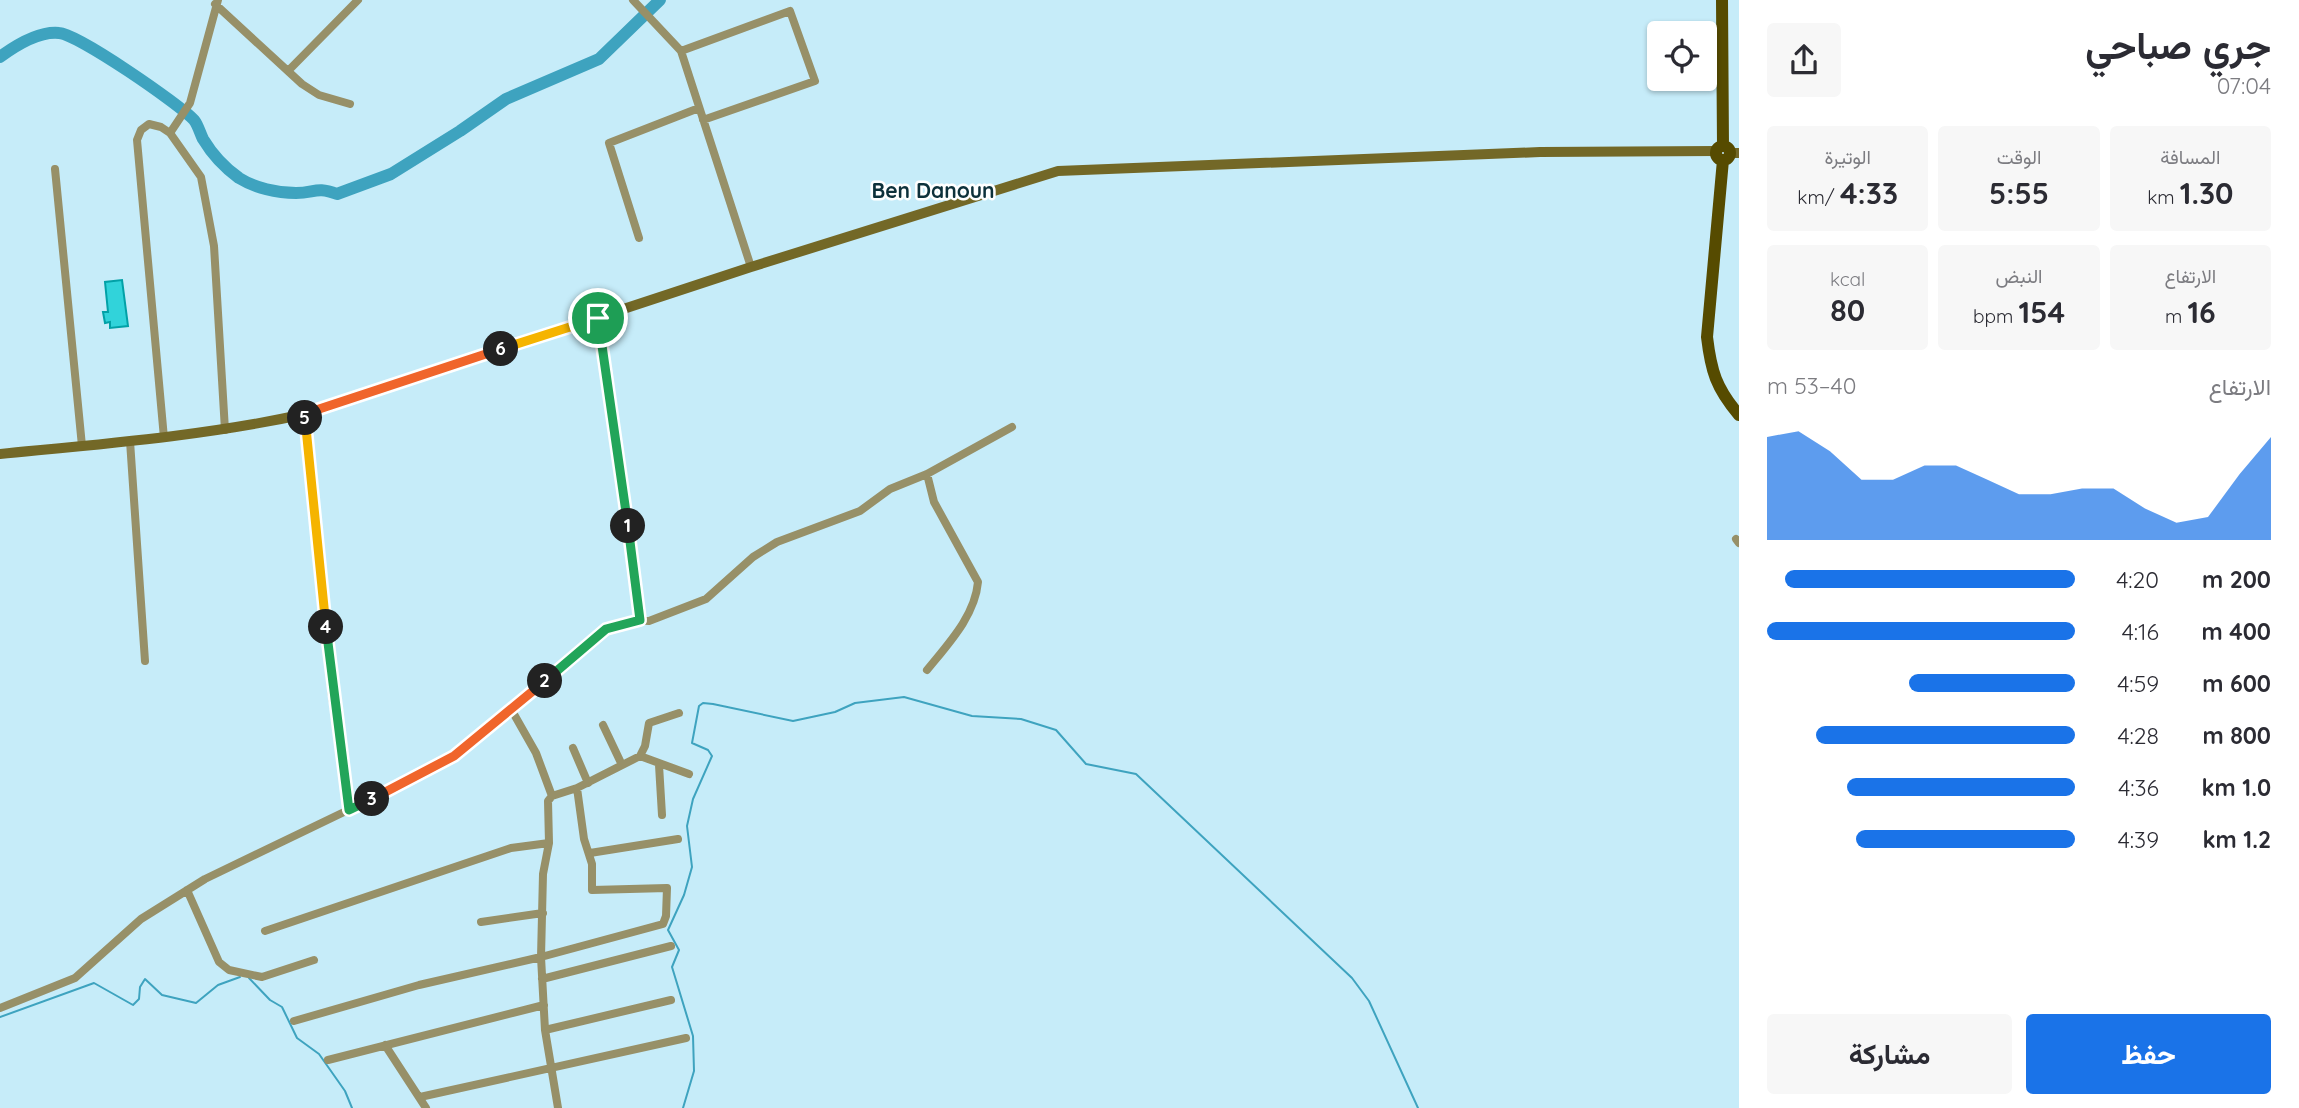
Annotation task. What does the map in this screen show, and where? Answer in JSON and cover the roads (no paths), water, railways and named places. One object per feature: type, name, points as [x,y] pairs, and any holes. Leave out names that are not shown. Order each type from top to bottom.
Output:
[{"type":"main road","points":[[1722,0],[1726,153],[1707,337],[1709,364],[1717,384],[1739,415]]},
{"type":"main road","points":[[0,454],[164,438],[304,414],[751,267],[1058,171],[1540,152],[1726,153]]},
{"type":"street","points":[[288,71],[358,0]]},
{"type":"street","points":[[634,1],[681,51],[751,267]]},
{"type":"street","points":[[170,133],[180,122],[190,103],[217,2],[288,71],[319,94],[350,104]]},
{"type":"street","points":[[681,51],[790,11],[815,81],[703,120]]},
{"type":"street","points":[[639,238],[609,143],[699,108]]},
{"type":"street","points":[[164,438],[137,140],[141,130],[149,124],[170,133],[201,177],[214,246],[225,429]]},
{"type":"street","points":[[55,169],[82,446]]},
{"type":"street","points":[[598,318],[640,620]]},
{"type":"street","points":[[304,414],[332,696],[349,810]]},
{"type":"street","points":[[0,1008],[75,978],[141,919],[187,890],[454,756],[606,629],[640,620],[649,621],[706,599],[753,557],[777,542],[860,511],[890,489],[927,474],[1012,427]]},
{"type":"street","points":[[130,441],[145,661]]},
{"type":"street","points":[[927,474],[934,502],[978,582],[977,593],[960,629],[927,670]]},
{"type":"street","points":[[511,709],[531,744],[552,796]]},
{"type":"street","points":[[558,1108],[545,1030],[541,957],[543,874],[549,843],[548,801],[552,796],[588,783],[640,755],[645,746],[649,723],[679,713]]},
{"type":"street","points":[[603,725],[622,765]]},
{"type":"street","points":[[573,748],[588,783]]},
{"type":"street","points":[[640,755],[659,765],[689,774]]},
{"type":"street","points":[[659,765],[662,815]]},
{"type":"street","points":[[294,1021],[419,985],[658,927],[666,916],[667,888],[593,890],[590,852],[584,839],[577,788]]},
{"type":"street","points":[[590,852],[678,839]]},
{"type":"street","points":[[265,931],[511,848],[549,843]]},
{"type":"street","points":[[187,890],[219,962],[226,969],[267,976],[314,960]]},
{"type":"street","points":[[481,922],[543,913]]},
{"type":"street","points":[[542,979],[671,946]]},
{"type":"street","points":[[545,1030],[671,1000]]},
{"type":"street","points":[[328,1060],[544,1004]]},
{"type":"street","points":[[385,1045],[421,1104],[550,1068],[686,1038]]},
{"type":"waterway","points":[[0,57],[43,34],[59,33],[70,36],[128,71],[185,112],[195,122],[215,155],[239,178],[274,191],[296,193],[320,190],[337,194],[391,174],[506,99],[599,59],[660,0]]},
{"type":"waterway","points":[[683,1108],[694,1071],[693,1036],[672,967],[679,950],[668,930],[684,895],[692,867],[687,826],[693,799],[712,756],[708,750],[692,743],[699,706],[703,703],[713,704],[793,721],[835,712],[855,703],[904,697],[972,716],[1021,719],[1056,730],[1086,764],[1136,774],[1352,978],[1369,1001],[1418,1108]]},
{"type":"waterway","points":[[0,1017],[94,983],[133,1005],[139,999],[140,987],[145,979],[162,995],[196,1003],[218,985],[240,977]]},
{"type":"waterway","points":[[249,978],[270,1000],[282,1007],[297,1038],[319,1054],[345,1091],[352,1108]]},
{"type":"district","name":"Ben Danoun","points":[[933,191]]}]
